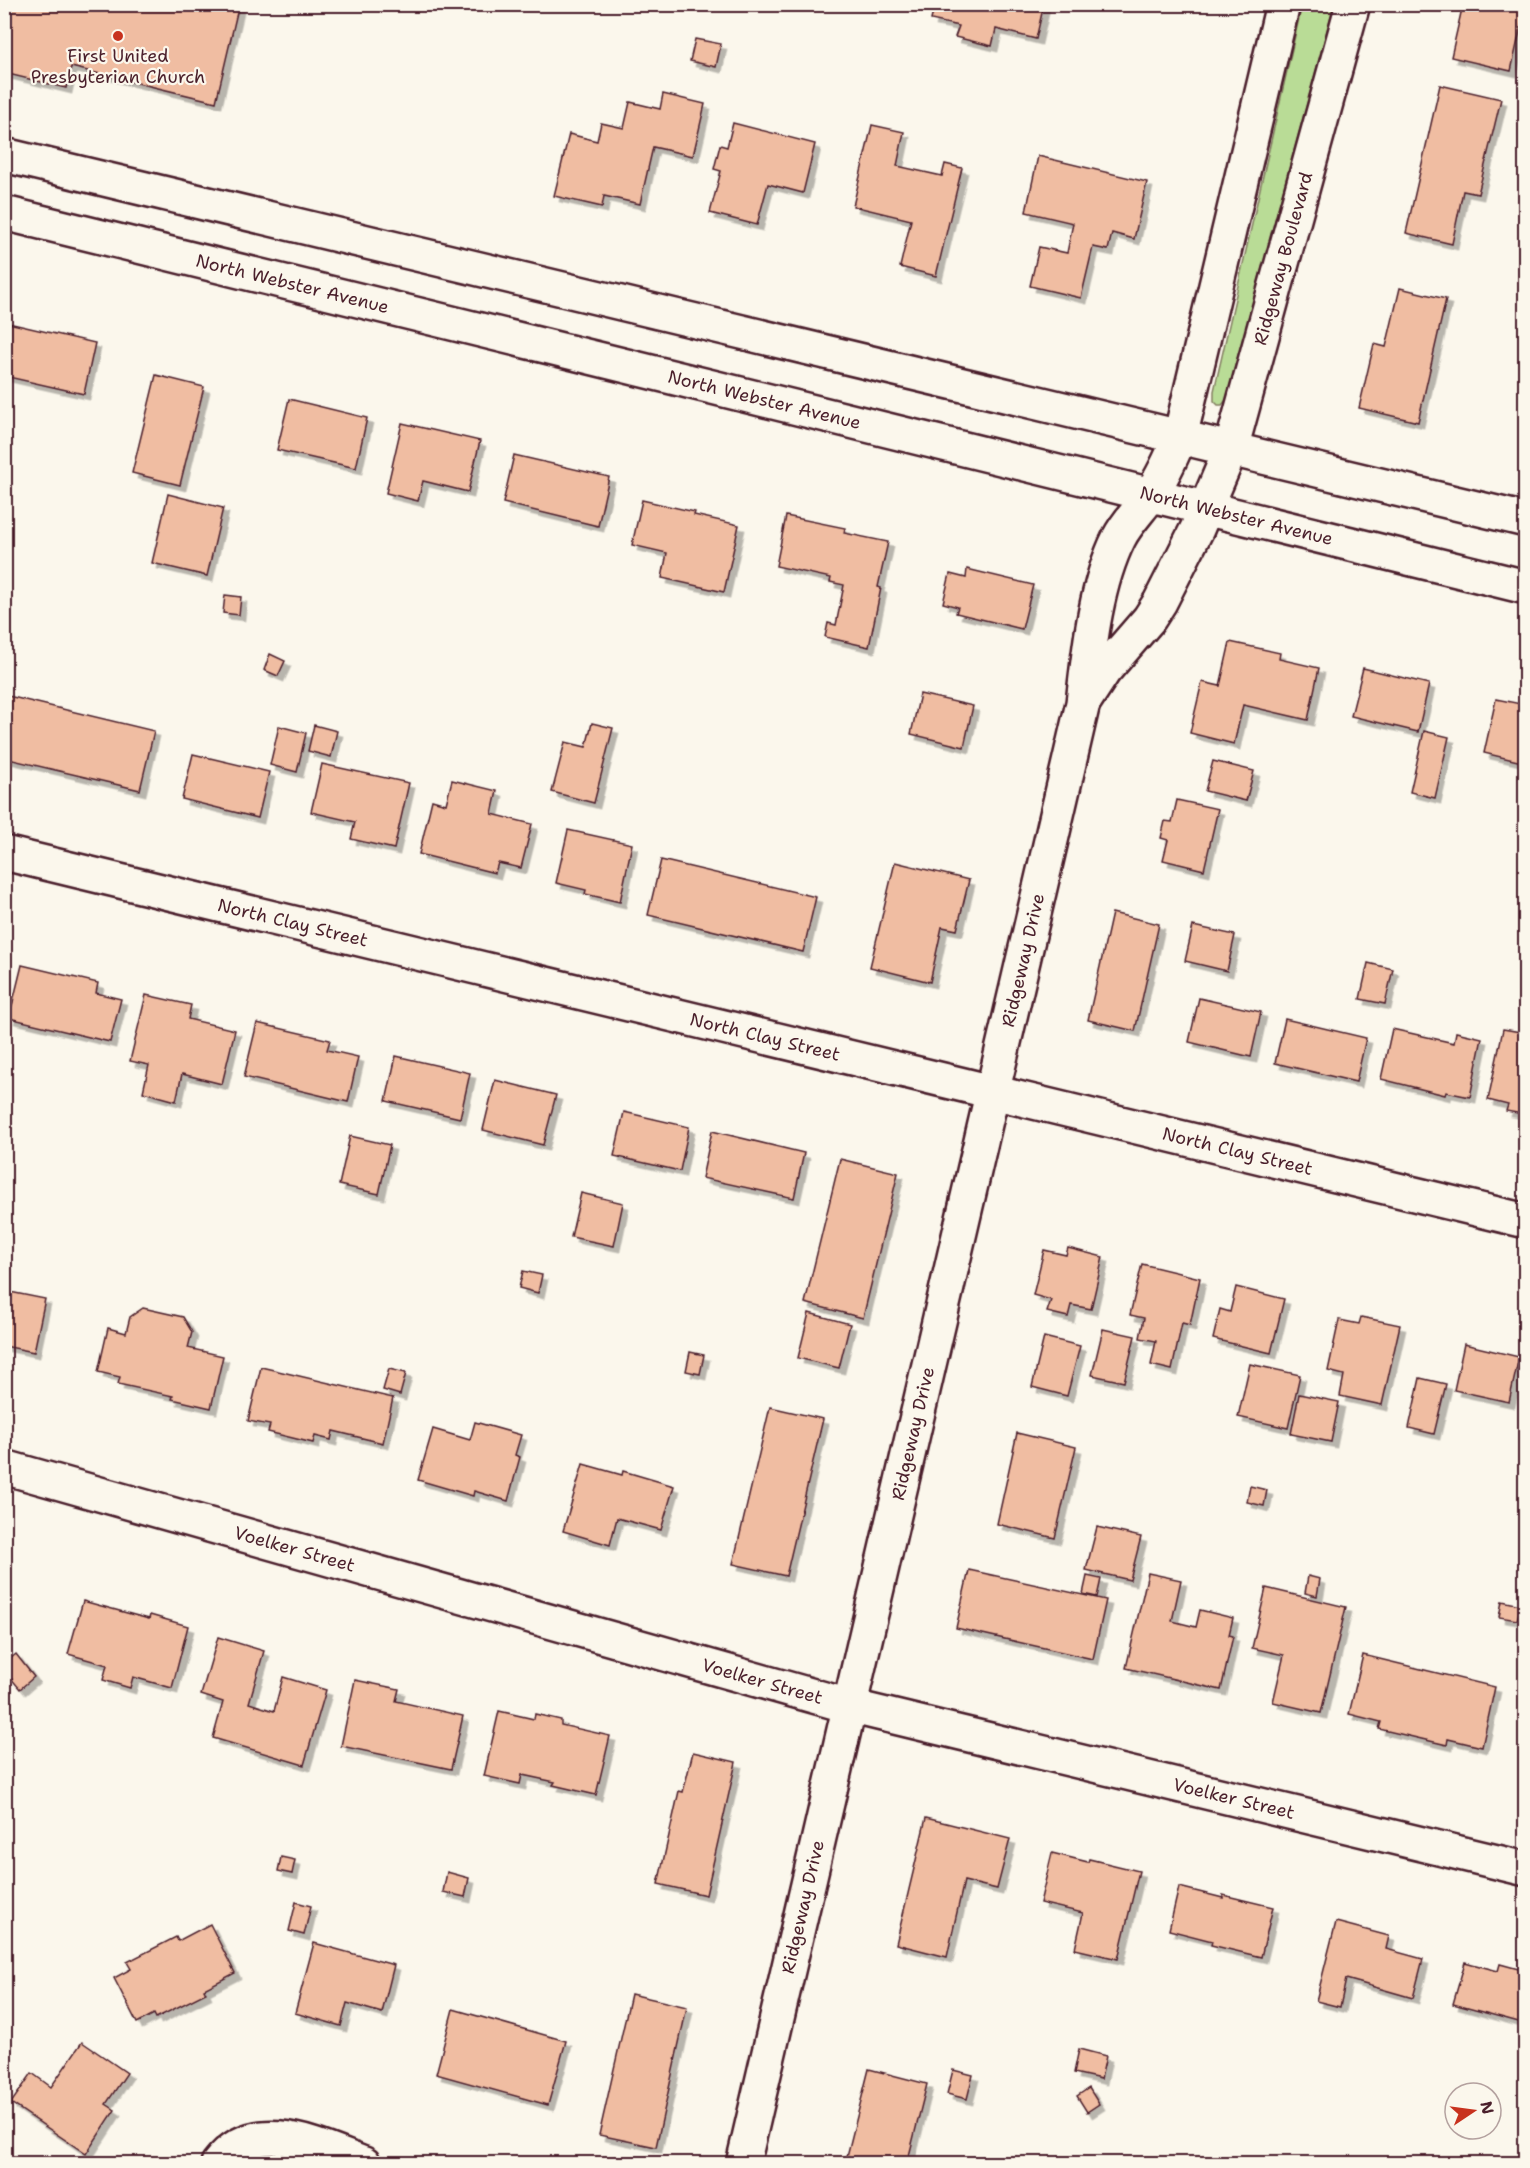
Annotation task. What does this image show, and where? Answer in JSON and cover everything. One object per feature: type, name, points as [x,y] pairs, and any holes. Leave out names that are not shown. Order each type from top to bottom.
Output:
[{"type":"street","points":[[1151,495],[1180,437],[1283,4]]},
{"type":"street","name":"Ridgeway Boulevard","points":[[1206,508],[1231,449],[1353,4]]},
{"type":"street","points":[[4,155],[1526,520]]},
{"type":"street","name":"North Webster Avenue","points":[[4,213],[1526,587]]},
{"type":"street","name":"Ridgeway Drive","points":[[743,2163],[1083,703],[1089,644],[1108,561],[1120,536],[1151,495]]},
{"type":"street","name":"Ridgeway Drive","points":[[1083,703],[1111,662],[1149,619],[1160,602],[1206,508]]},
{"type":"street","name":"North Clay Street","points":[[4,853],[1526,1221]]},
{"type":"street","name":"Voelker Street","points":[[4,1467],[849,1706],[1526,1869]]},
{"type":"street","points":[[218,2163],[241,2144],[265,2137],[287,2137],[364,2163]]},
{"type":"green space","points":[[1302,5],[1334,5],[1226,400],[1222,405],[1218,405],[1214,401],[1214,391]]},
{"type":"building","name":"First United Presbyterian Church","points":[[4,4],[239,4],[216,102],[71,67],[66,88],[4,73]]},
{"type":"building","points":[[930,4],[1044,4],[1036,39],[996,29],[992,46],[955,37],[959,26],[931,20],[933,12],[928,11]]},
{"type":"building","points":[[1463,4],[1526,4],[1511,71],[1451,57]]},
{"type":"building","points":[[695,39],[721,44],[716,67],[690,61]]},
{"type":"building","points":[[1440,85],[1501,99],[1478,194],[1463,191],[1452,244],[1406,233]]},
{"type":"building","points":[[663,94],[705,104],[693,156],[653,147],[640,204],[604,196],[602,207],[554,196],[569,134],[597,141],[601,123],[624,128],[630,102],[660,109]]},
{"type":"building","points":[[733,123],[815,144],[803,193],[768,184],[757,225],[710,213],[721,171],[714,169],[720,145],[727,147]]},
{"type":"building","points":[[872,125],[904,132],[897,166],[942,176],[945,164],[962,168],[936,276],[900,267],[911,220],[853,206]]},
{"type":"building","points":[[1038,156],[1147,182],[1134,239],[1112,233],[1108,250],[1093,247],[1081,298],[1030,286],[1039,247],[1067,253],[1073,223],[1026,212]]},
{"type":"building","points":[[1400,288],[1446,299],[1418,422],[1359,408],[1374,344],[1386,347]]},
{"type":"building","points":[[4,322],[95,343],[84,394],[4,376]]},
{"type":"building","points":[[156,375],[204,387],[180,485],[132,473]]},
{"type":"building","points":[[289,399],[367,418],[356,468],[277,450]]},
{"type":"building","points":[[402,423],[480,441],[468,492],[423,481],[418,501],[386,493]]},
{"type":"building","points":[[514,455],[609,477],[598,526],[503,503]]},
{"type":"building","points":[[168,494],[223,508],[207,576],[152,563]]},
{"type":"building","points":[[642,500],[739,525],[724,592],[662,578],[667,553],[632,545]]},
{"type":"building","points":[[786,516],[845,528],[844,533],[888,542],[878,587],[881,588],[869,647],[825,637],[828,623],[836,625],[844,585],[830,582],[831,578],[776,566]]},
{"type":"building","points":[[967,569],[1033,585],[1022,629],[956,613],[958,607],[943,603],[950,574],[966,578]]},
{"type":"building","points":[[225,595],[241,597],[239,615],[223,613]]},
{"type":"building","points":[[1230,642],[1280,653],[1279,659],[1319,668],[1308,720],[1243,705],[1234,744],[1190,733],[1202,682],[1220,686]]},
{"type":"building","points":[[270,654],[285,661],[278,676],[264,670]]},
{"type":"building","points":[[1363,668],[1429,684],[1418,732],[1351,716]]},
{"type":"building","points":[[920,694],[973,706],[964,747],[911,734]]},
{"type":"building","points":[[4,695],[154,731],[140,790],[4,758]]},
{"type":"building","points":[[1496,699],[1526,705],[1526,763],[1484,753]]},
{"type":"building","points":[[592,723],[613,728],[594,803],[552,792],[565,742],[586,747]]},
{"type":"building","points":[[314,725],[337,731],[331,757],[308,751]]},
{"type":"building","points":[[279,726],[306,733],[297,772],[270,765]]},
{"type":"building","points":[[1424,731],[1449,737],[1435,798],[1410,792]]},
{"type":"building","points":[[193,754],[269,772],[258,818],[182,799]]},
{"type":"building","points":[[1213,761],[1254,771],[1246,801],[1205,791]]},
{"type":"building","points":[[322,764],[409,783],[394,849],[351,839],[355,822],[311,812]]},
{"type":"building","points":[[452,780],[497,791],[492,814],[532,824],[521,868],[498,863],[495,873],[419,854],[432,800],[446,804]]},
{"type":"building","points":[[1177,800],[1218,809],[1204,870],[1163,860],[1168,840],[1161,838],[1165,821],[1172,822]]},
{"type":"building","points":[[568,830],[632,844],[620,902],[585,894],[586,890],[556,883]]},
{"type":"building","points":[[661,860],[816,897],[803,952],[648,915]]},
{"type":"building","points":[[895,862],[969,880],[957,930],[942,927],[930,982],[870,967]]},
{"type":"building","points":[[1112,913],[1159,924],[1135,1031],[1088,1020]]},
{"type":"building","points":[[1193,926],[1235,935],[1227,971],[1185,961]]},
{"type":"building","points":[[1368,963],[1393,969],[1385,1004],[1360,999]]},
{"type":"building","points":[[22,965],[98,983],[96,993],[121,999],[110,1042],[9,1018]]},
{"type":"building","points":[[146,995],[191,1005],[188,1019],[235,1030],[222,1084],[182,1074],[176,1101],[143,1092],[149,1065],[130,1061]]},
{"type":"building","points":[[1199,998],[1261,1012],[1251,1057],[1189,1042]]},
{"type":"building","points":[[1285,1019],[1366,1038],[1356,1082],[1275,1063]]},
{"type":"building","points":[[257,1023],[330,1040],[327,1050],[358,1057],[348,1102],[244,1077]]},
{"type":"building","points":[[1392,1029],[1454,1043],[1456,1032],[1482,1038],[1470,1097],[1446,1092],[1445,1095],[1381,1079]]},
{"type":"building","points":[[1503,1029],[1526,1033],[1526,1127],[1521,1126],[1523,1114],[1506,1111],[1508,1105],[1488,1100]]},
{"type":"building","points":[[396,1056],[470,1073],[460,1118],[386,1101]]},
{"type":"building","points":[[495,1080],[556,1095],[543,1145],[483,1130]]},
{"type":"building","points":[[624,1112],[689,1127],[680,1171],[614,1156]]},
{"type":"building","points":[[712,1131],[804,1153],[794,1198],[702,1178]]},
{"type":"building","points":[[350,1136],[390,1145],[379,1194],[339,1185]]},
{"type":"building","points":[[840,1159],[898,1173],[863,1318],[805,1303]]},
{"type":"building","points":[[581,1193],[623,1203],[614,1246],[571,1237]]},
{"type":"building","points":[[1068,1248],[1103,1257],[1091,1309],[1071,1305],[1068,1317],[1047,1312],[1051,1300],[1033,1295],[1044,1250],[1066,1255]]},
{"type":"building","points":[[1142,1264],[1200,1278],[1190,1325],[1182,1323],[1172,1370],[1151,1365],[1156,1341],[1140,1338],[1144,1318],[1130,1315]]},
{"type":"building","points":[[523,1271],[542,1275],[538,1293],[519,1288]]},
{"type":"building","points":[[1236,1287],[1284,1299],[1271,1353],[1213,1339],[1220,1309],[1230,1312]]},
{"type":"building","points":[[10,1292],[45,1299],[34,1352],[4,1346],[4,1297],[9,1298]]},
{"type":"building","points":[[143,1308],[183,1317],[192,1332],[188,1348],[223,1356],[211,1408],[172,1399],[173,1396],[118,1384],[120,1377],[98,1372],[108,1328],[126,1333],[130,1317]]},
{"type":"building","points":[[809,1313],[850,1324],[839,1368],[798,1358]]},
{"type":"building","points":[[1361,1317],[1400,1325],[1382,1405],[1340,1396],[1344,1375],[1328,1371],[1339,1320],[1359,1324]]},
{"type":"building","points":[[1103,1329],[1135,1336],[1124,1382],[1092,1375]]},
{"type":"building","points":[[1044,1337],[1080,1346],[1067,1396],[1032,1387]]},
{"type":"building","points":[[1464,1344],[1519,1357],[1509,1402],[1454,1390]]},
{"type":"building","points":[[690,1352],[704,1355],[700,1374],[686,1371]]},
{"type":"building","points":[[1250,1364],[1300,1375],[1288,1428],[1238,1417]]},
{"type":"building","points":[[261,1367],[393,1398],[383,1443],[333,1431],[331,1440],[315,1436],[313,1443],[268,1432],[270,1425],[248,1421]]},
{"type":"building","points":[[389,1369],[406,1373],[400,1395],[383,1390]]},
{"type":"building","points":[[1420,1378],[1446,1384],[1434,1434],[1409,1428]]},
{"type":"building","points":[[1299,1394],[1339,1402],[1331,1442],[1291,1434]]},
{"type":"building","points":[[770,1407],[823,1419],[786,1576],[733,1564]]},
{"type":"building","points":[[475,1422],[521,1435],[515,1455],[520,1457],[508,1501],[474,1491],[473,1496],[418,1480],[433,1429],[470,1440]]},
{"type":"building","points":[[1017,1433],[1076,1447],[1055,1538],[997,1524]]},
{"type":"building","points":[[583,1464],[622,1475],[623,1471],[674,1486],[661,1530],[617,1518],[610,1545],[563,1531]]},
{"type":"building","points":[[1250,1486],[1267,1490],[1264,1506],[1247,1502]]},
{"type":"building","points":[[1097,1527],[1141,1537],[1130,1580],[1086,1570]]},
{"type":"building","points":[[969,1570],[1106,1600],[1093,1659],[956,1628]]},
{"type":"building","points":[[1148,1573],[1181,1580],[1172,1621],[1196,1627],[1200,1610],[1233,1618],[1229,1635],[1233,1636],[1221,1690],[1126,1668]]},
{"type":"building","points":[[1087,1576],[1101,1579],[1097,1597],[1083,1594]]},
{"type":"building","points":[[1308,1576],[1320,1579],[1317,1596],[1305,1593]]},
{"type":"building","points":[[1266,1588],[1346,1607],[1321,1713],[1273,1702],[1284,1655],[1252,1648]]},
{"type":"building","points":[[83,1601],[149,1619],[150,1615],[188,1626],[172,1688],[133,1677],[130,1688],[103,1680],[107,1665],[68,1654]]},
{"type":"building","points":[[1502,1601],[1521,1605],[1517,1620],[1499,1617]]},
{"type":"building","points":[[218,1637],[264,1651],[249,1703],[274,1711],[283,1677],[326,1690],[304,1765],[213,1738],[223,1702],[201,1695]]},
{"type":"building","points":[[16,1654],[34,1677],[20,1689],[4,1670],[4,1664]]},
{"type":"building","points":[[1363,1655],[1495,1687],[1482,1747],[1448,1739],[1447,1745],[1379,1729],[1381,1722],[1349,1714]]},
{"type":"building","points":[[355,1680],[399,1689],[396,1701],[463,1716],[451,1769],[341,1746]]},
{"type":"building","points":[[499,1711],[534,1719],[535,1714],[561,1720],[561,1725],[610,1736],[596,1795],[553,1785],[555,1782],[522,1775],[520,1784],[484,1776]]},
{"type":"building","points":[[693,1752],[736,1762],[706,1895],[658,1884],[679,1791],[683,1792]]},
{"type":"building","points":[[926,1818],[1010,1839],[997,1889],[964,1881],[947,1957],[896,1944]]},
{"type":"building","points":[[1052,1853],[1139,1871],[1118,1959],[1075,1949],[1083,1913],[1040,1903]]},
{"type":"building","points":[[281,1857],[295,1860],[292,1874],[278,1871]]},
{"type":"building","points":[[447,1872],[469,1878],[465,1897],[443,1892]]},
{"type":"building","points":[[1179,1887],[1273,1907],[1261,1957],[1211,1945],[1212,1941],[1169,1930]]},
{"type":"building","points":[[296,1902],[311,1906],[304,1935],[289,1931]]},
{"type":"building","points":[[1336,1922],[1389,1936],[1386,1949],[1423,1959],[1413,1998],[1346,1979],[1340,2007],[1316,2001]]},
{"type":"building","points":[[210,1924],[235,1973],[204,1989],[206,1993],[156,2018],[154,2014],[137,2023],[114,1978],[131,1969],[127,1962],[176,1937],[178,1941]]},
{"type":"building","points":[[314,1943],[394,1965],[382,2013],[347,2003],[341,2026],[295,2013]]},
{"type":"building","points":[[1465,1962],[1498,1971],[1500,1964],[1526,1971],[1526,2024],[1453,2004]]},
{"type":"building","points":[[631,1994],[687,2007],[656,2147],[599,2135]]},
{"type":"building","points":[[453,2009],[566,2041],[548,2105],[436,2074]]},
{"type":"building","points":[[82,2042],[127,2073],[106,2104],[115,2110],[86,2154],[11,2103],[32,2073],[51,2087]]},
{"type":"building","points":[[1079,2049],[1106,2056],[1101,2079],[1074,2073]]},
{"type":"building","points":[[869,2069],[927,2084],[907,2164],[845,2164]]},
{"type":"building","points":[[953,2070],[973,2075],[967,2099],[947,2094]]},
{"type":"building","points":[[1089,2088],[1099,2104],[1087,2112],[1077,2096]]},
{"type":"place","name":"First United Presbyterian Church","points":[[118,36]]}]
